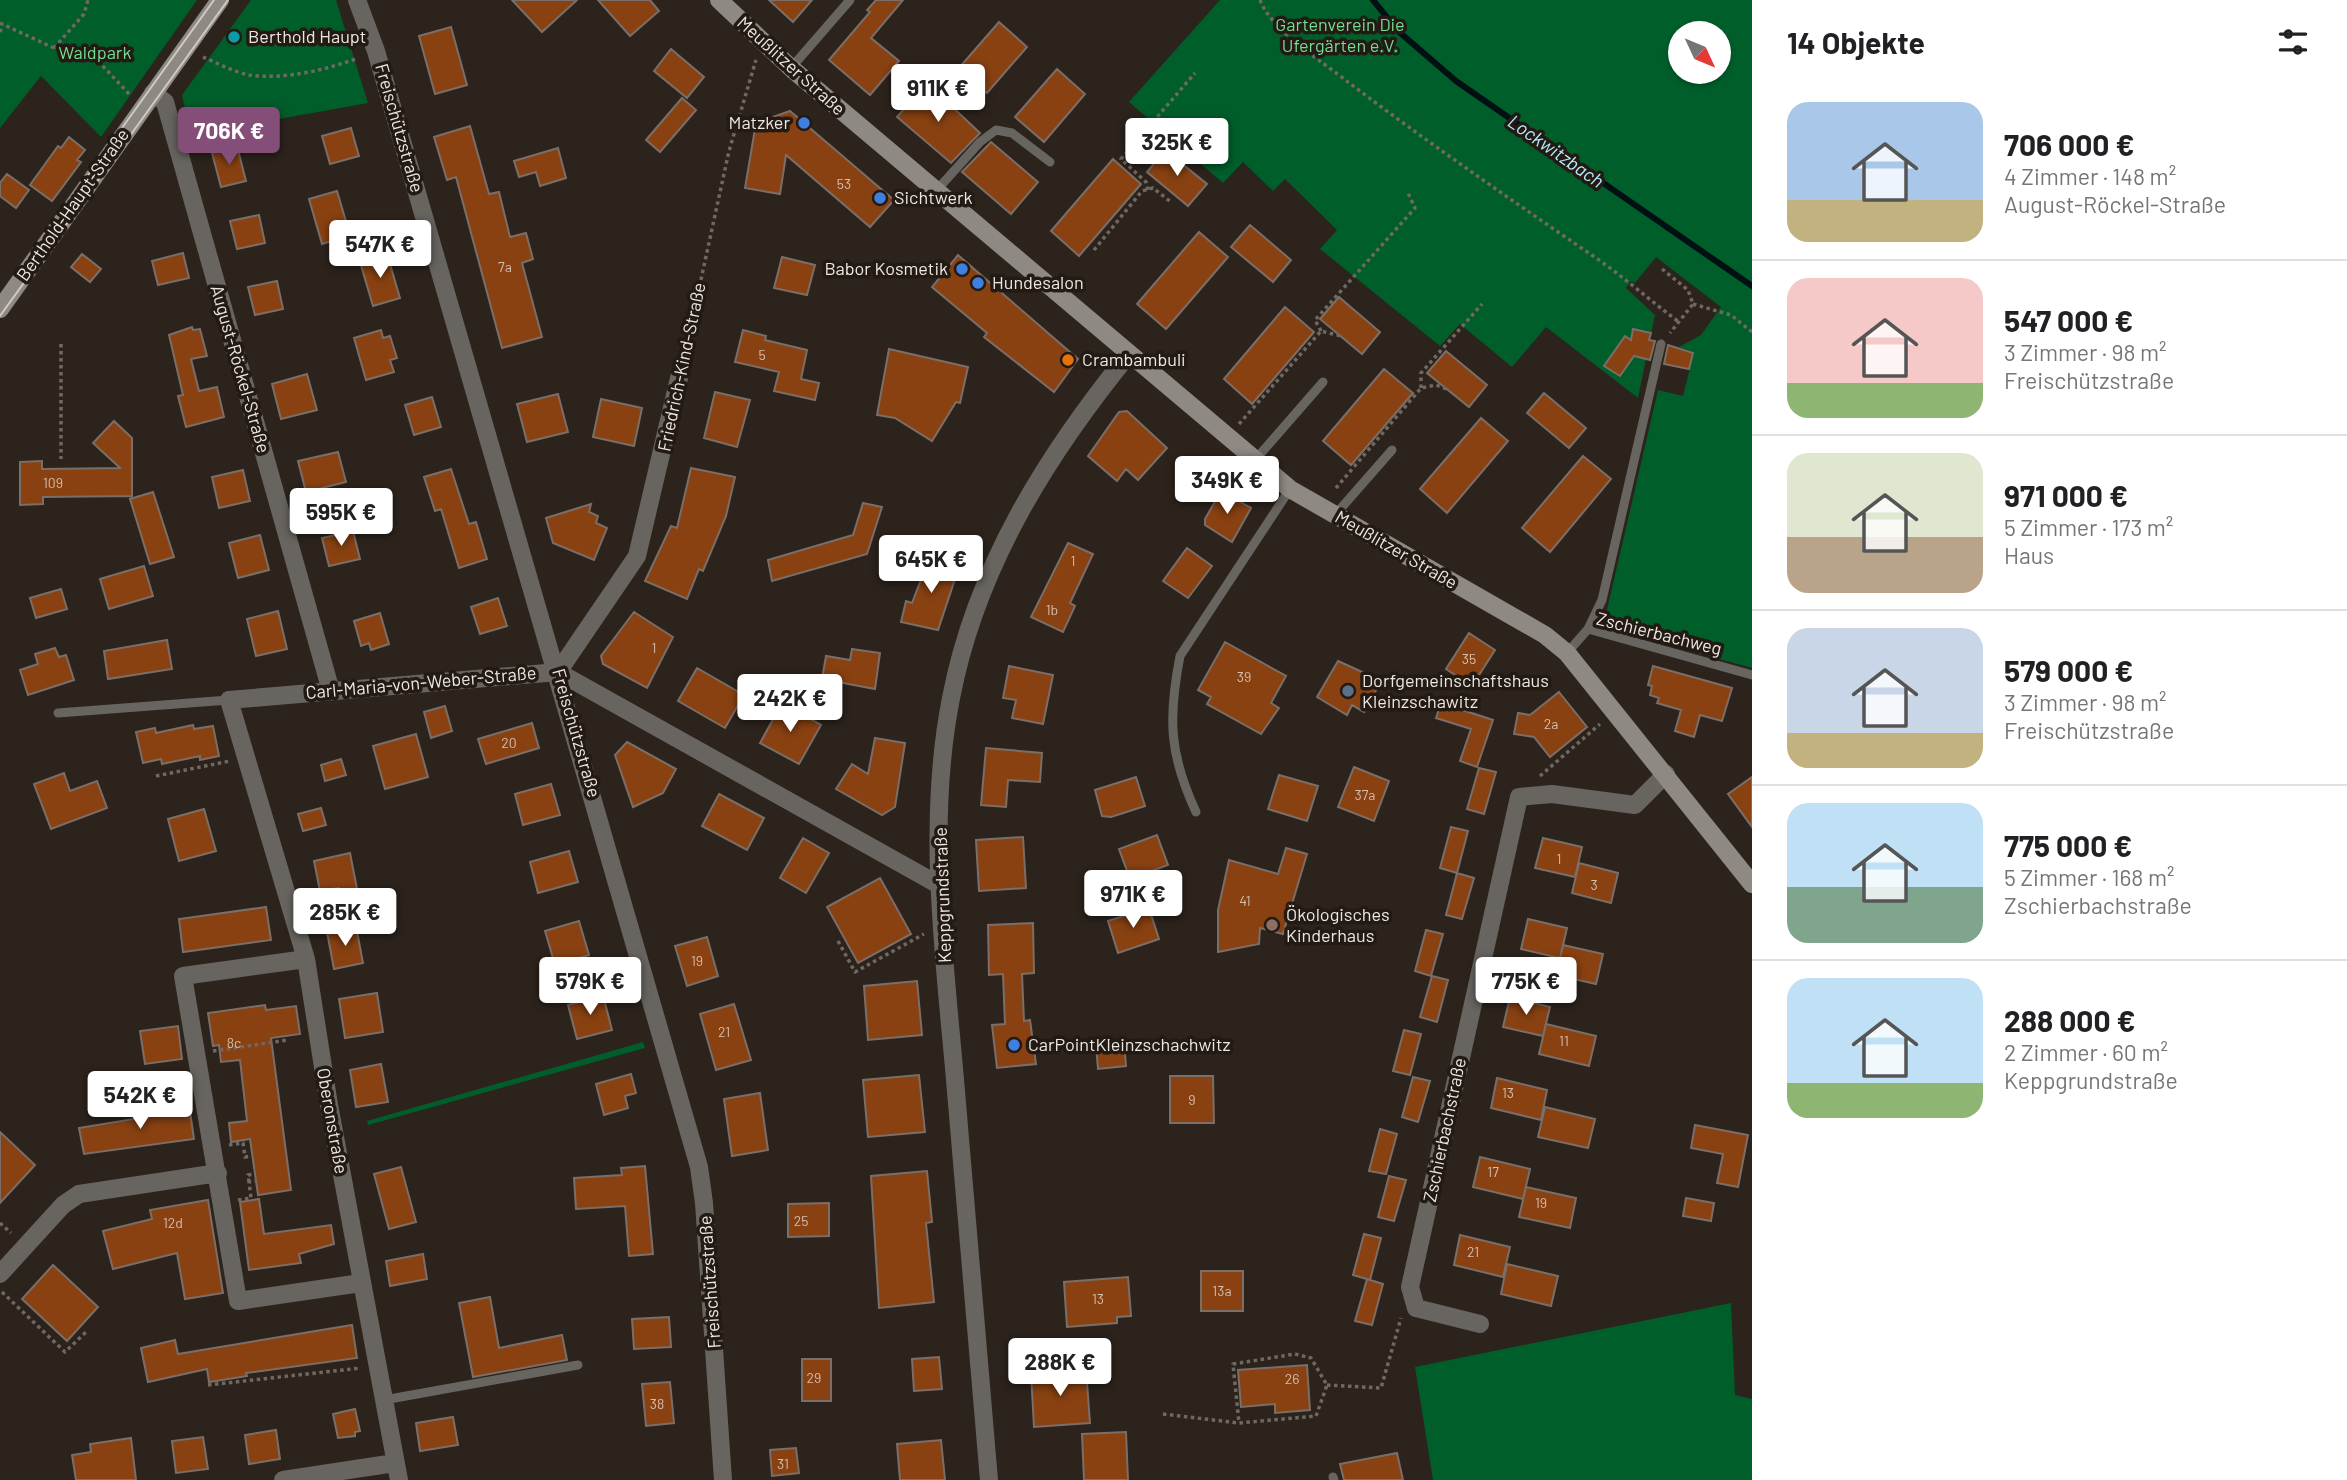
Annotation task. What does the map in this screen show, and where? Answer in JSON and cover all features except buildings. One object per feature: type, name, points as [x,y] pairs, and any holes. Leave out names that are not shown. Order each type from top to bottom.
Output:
[{"type":"street","name":"Berthold-Haupt-Straße","points":[[0,309],[220,0]]},
{"type":"street","name":"Freischützstraße","points":[[357,0],[376,51],[558,672],[699,1167],[704,1203],[723,1480]]},
{"type":"street","name":"Meußlitzer Straße","points":[[719,0],[792,68],[1226,438],[1290,489],[1545,635],[1567,653],[1752,884]]},
{"type":"street","name":"August-Röckel-Straße","points":[[152,93],[165,102],[331,691]]},
{"type":"street","name":"Keppgrundstraße","points":[[989,1480],[939,885],[940,803],[951,699],[978,601],[1003,541],[1030,491],[1070,430],[1128,355]]},
{"type":"street","name":"Friedrich-Kind-Straße","points":[[558,672],[637,556],[679,379]]},
{"type":"street","name":"Carl-Maria-von-Weber-Straße","points":[[229,700],[558,672],[939,885]]},
{"type":"street","name":"Oberonstraße","points":[[229,700],[306,959],[361,1283],[397,1472]]},
{"type":"street","points":[[1519,797],[1552,794],[1635,805],[1666,774]]},
{"type":"street","name":"Zschierbachstraße","points":[[1410,1287],[1519,797]]},
{"type":"street","points":[[306,959],[183,976],[238,1301],[361,1283]]},
{"type":"street","points":[[0,1274],[63,1205],[79,1194],[218,1173]]},
{"type":"street","points":[[1410,1287],[1416,1308],[1480,1324]]},
{"type":"street","points":[[283,1480],[397,1472]]},
{"type":"lane","points":[[792,68],[850,0]]},
{"type":"lane","points":[[936,191],[980,142],[996,130],[1020,138],[1050,162]]},
{"type":"lane","points":[[1588,629],[1602,600],[1661,344]]},
{"type":"lane","points":[[1254,461],[1323,382]]},
{"type":"lane","points":[[1335,515],[1392,450]]},
{"type":"lane","points":[[1196,811],[1184,787],[1171,736],[1174,688],[1180,656],[1290,489]]},
{"type":"lane","name":"Zschierbachweg","points":[[1567,653],[1588,629],[1752,675]]},
{"type":"lane","name":"Carl-Maria-von-Weber-Straße","points":[[58,713],[229,700]]},
{"type":"lane","points":[[384,1400],[578,1364]]},
{"type":"path","points":[[54,48],[84,14],[89,0]]},
{"type":"path","points":[[1260,0],[1264,12],[1309,52],[1416,133],[1550,229],[1600,261],[1680,321],[1693,304]]},
{"type":"path","points":[[0,32],[1,24],[54,48],[99,62],[125,90]]},
{"type":"path","name":"Friedrich-Kind-Straße","points":[[679,379],[729,150],[762,41]]},
{"type":"path","points":[[186,48],[249,75],[283,75],[336,66],[376,51]]},
{"type":"path","points":[[1148,190],[1146,182],[1121,159],[1195,73]]},
{"type":"path","points":[[1094,250],[1142,191],[1153,188],[1171,202]]},
{"type":"path","points":[[1341,337],[1321,331],[1315,320],[1415,208],[1408,193]]},
{"type":"path","points":[[1662,269],[1688,290],[1693,304]]},
{"type":"path","points":[[1421,388],[1420,373],[1482,304]]},
{"type":"path","points":[[1693,304],[1731,316],[1752,332]]},
{"type":"path","points":[[1226,438],[1321,331]]},
{"type":"path","points":[[61,344],[61,459]]},
{"type":"path","points":[[1519,797],[1616,711]]},
{"type":"path","points":[[156,776],[246,758]]},
{"type":"path","points":[[838,942],[855,972],[941,925]]},
{"type":"path","points":[[197,1053],[288,1040]]},
{"type":"path","points":[[213,1147],[243,1143],[245,1157],[253,1156]]},
{"type":"path","points":[[222,1202],[251,1198],[248,1175],[255,1174]]},
{"type":"path","points":[[249,1182],[256,1181]]},
{"type":"path","points":[[1327,1385],[1381,1388],[1410,1287]]},
{"type":"path","points":[[0,1290],[65,1352],[86,1332]]},
{"type":"path","points":[[1239,1423],[1233,1364],[1295,1354],[1311,1358],[1327,1385]]},
{"type":"path","points":[[208,1385],[377,1366]]},
{"type":"path","points":[[1163,1414],[1239,1423],[1316,1416],[1327,1385]]},
{"type":"green space","name":"Waldpark","points":[[0,0],[197,0],[101,137],[41,76],[0,128]]},
{"type":"green space","points":[[251,0],[336,0],[368,103],[191,135],[182,95]]},
{"type":"green space","name":"Gartenverein Die Ufergärten e.V.","points":[[1220,0],[1752,0],[1752,668],[1603,627],[1658,390],[1683,396],[1694,352],[1679,347],[1701,335],[1721,307],[1656,257],[1635,283],[1631,281],[1626,288],[1655,315],[1638,398],[1546,327],[1512,367],[1460,324],[1440,346],[1320,249],[1337,230],[1285,179],[1273,191],[1243,162],[1223,183],[1129,102]]},
{"type":"green space","points":[[643,1042],[645,1048],[368,1125],[367,1121]]},
{"type":"green space","points":[[1731,1303],[1735,1395],[1752,1399],[1752,1480],[1433,1480],[1415,1367]]},
{"type":"waterway","name":"Lockwitzbach","points":[[1373,0],[1398,31],[1456,81],[1752,286]]},
{"type":"tram line","points":[[81,185],[214,0]]},
{"type":"tram line","points":[[0,316],[228,0]]},
{"type":"place","name":"Berthold Haupt","points":[[234,37]]},
{"type":"place","name":"Matzker","points":[[804,123]]},
{"type":"place","name":"Sichtwerk","points":[[880,198]]},
{"type":"place","name":"Babor Kosmetik","points":[[962,269]]},
{"type":"place","name":"Hundesalon","points":[[978,283]]},
{"type":"place","name":"Crambambuli","points":[[1068,360]]},
{"type":"place","name":"Dorfgemeinschaftshaus Kleinzschawitz","points":[[1348,691]]},
{"type":"place","name":"Ökologisches Kinderhaus","points":[[1272,925]]},
{"type":"place","name":"CarPointKleinzschachwitz","points":[[1014,1045]]}]
